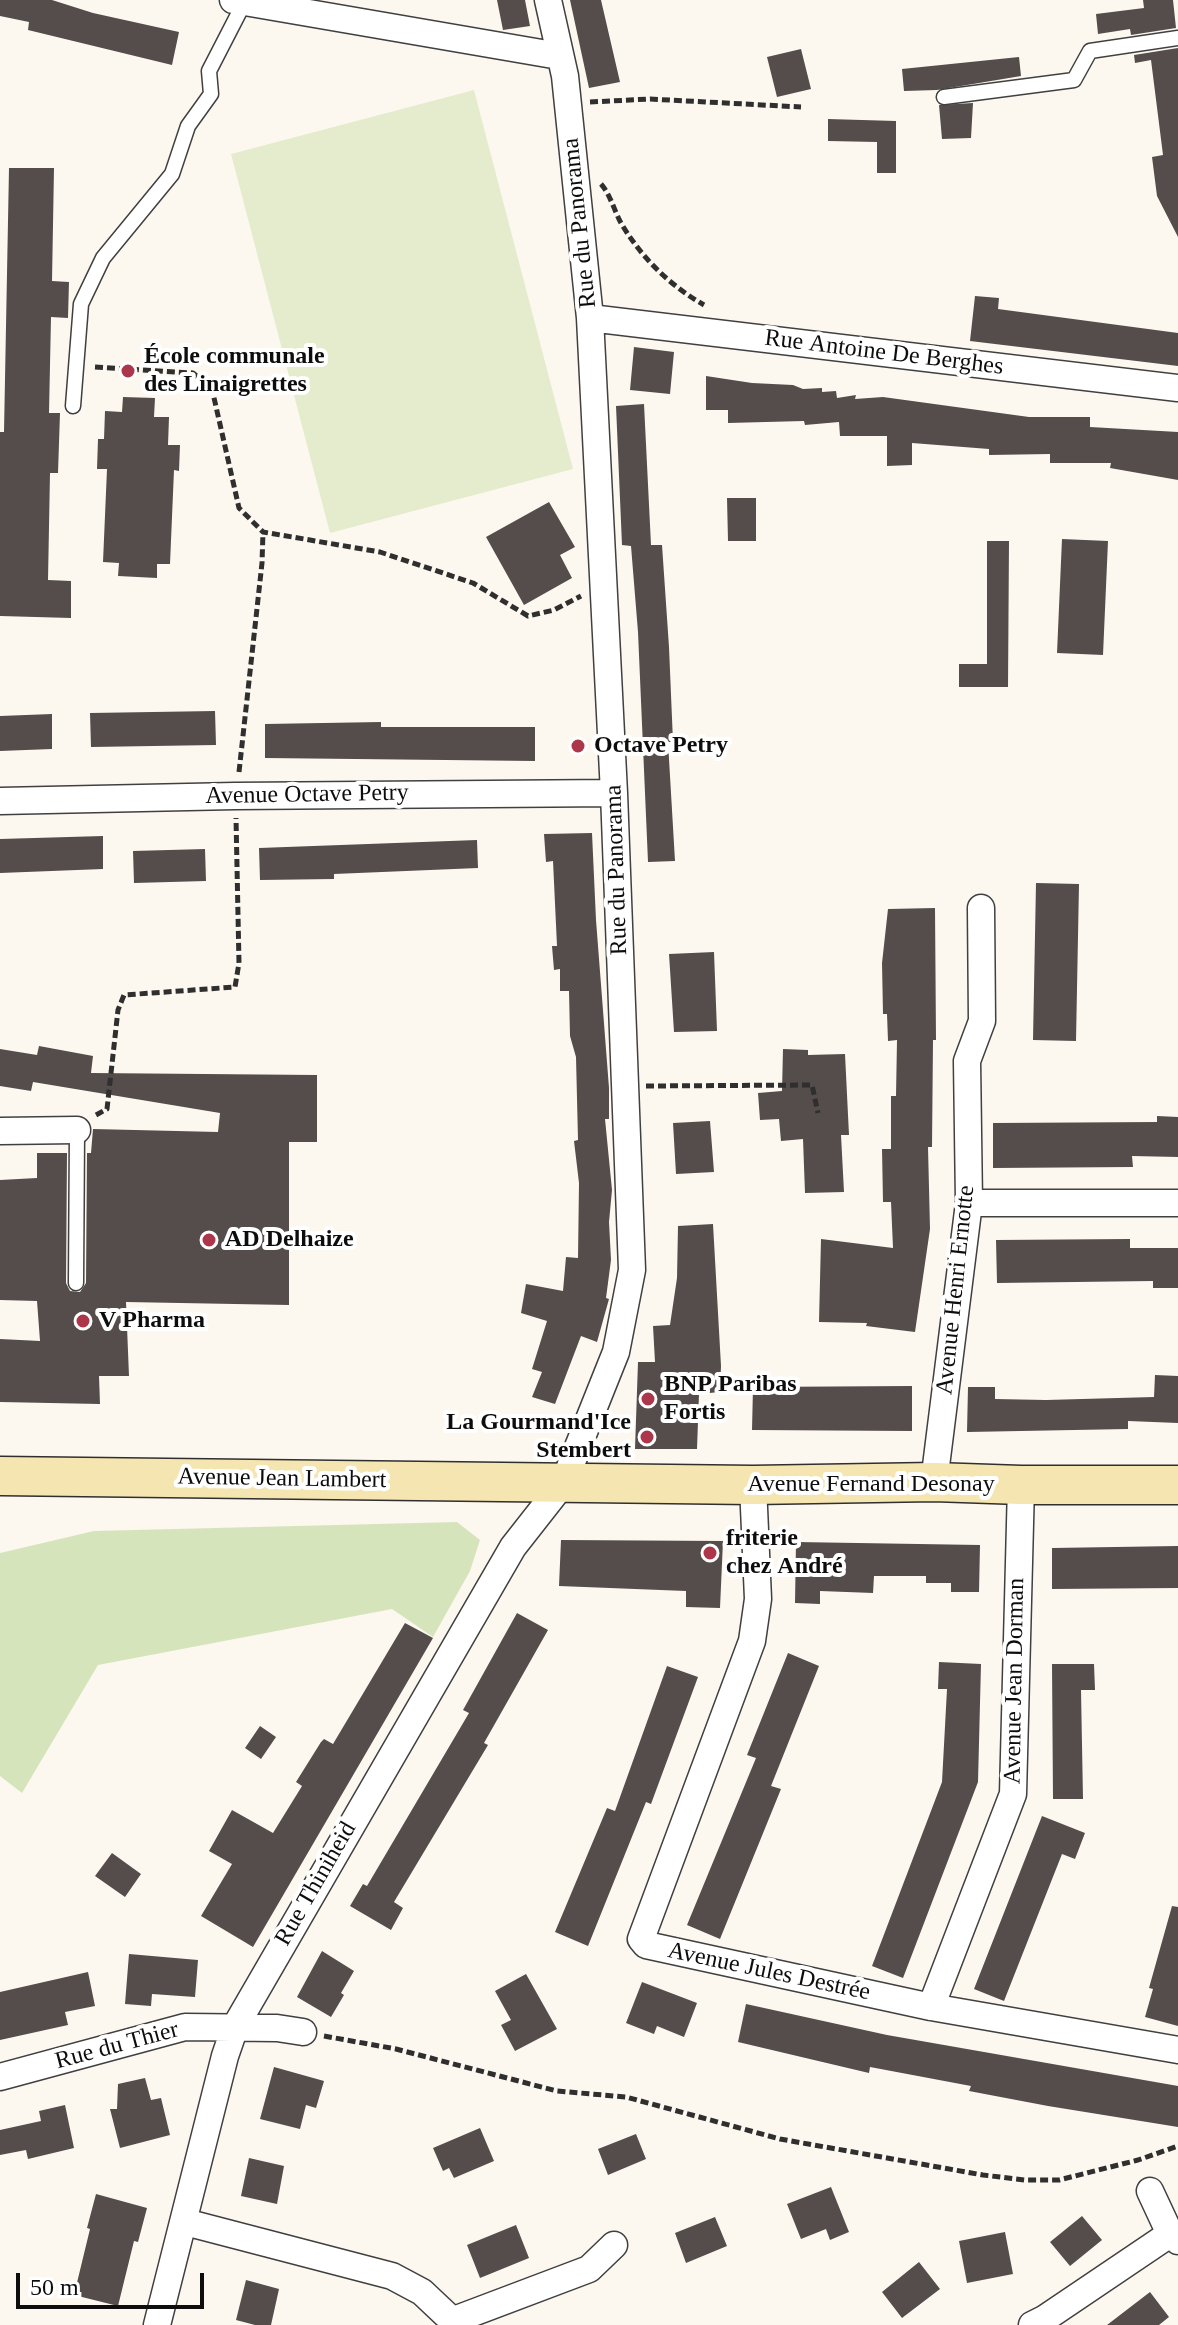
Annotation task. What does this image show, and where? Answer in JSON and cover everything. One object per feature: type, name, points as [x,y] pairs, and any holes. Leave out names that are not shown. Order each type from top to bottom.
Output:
[{"type":"main road","name":"Avenue Jean Lambert","points":[[0,1476],[564,1482]]},
{"type":"main road","name":"Avenue Fernand Desonay","points":[[564,1482],[1178,1485]]},
{"type":"street","name":"Rue du Panorama","points":[[548,0],[568,104],[590,318],[614,793],[632,1270],[616,1352],[564,1482]]},
{"type":"street","points":[[239,1],[559,56]]},
{"type":"street","name":"Rue Antoine De Berghes","points":[[590,318],[1178,388]]},
{"type":"street","name":"Avenue Octave Petry","points":[[0,801],[614,793]]},
{"type":"street","name":"Avenue Henri Ernotte","points":[[934,1482],[969,1203],[967,1061],[982,1021],[981,908]]},
{"type":"street","points":[[0,1131],[77,1130]]},
{"type":"street","points":[[969,1203],[1178,1203]]},
{"type":"street","name":"Rue Thiniheid","points":[[157,2325],[235,2027],[513,1547],[564,1482]]},
{"type":"street","name":"Avenue Jules Destrée","points":[[753,1485],[758,1599],[752,1641],[641,1939],[646,1945],[931,2007],[1178,2050]]},
{"type":"street","name":"Avenue Jean Dorman","points":[[931,2007],[1013,1794],[1021,1485]]},
{"type":"street","name":"Rue du Thier","points":[[0,2077],[185,2027],[277,2028],[303,2032]]},
{"type":"street","points":[[1032,2325],[1174,2238],[1150,2191]]},
{"type":"street","points":[[185,2222],[392,2276],[422,2292],[456,2322],[589,2269],[614,2245]]},
{"type":"lane","points":[[73,406],[81,304],[103,258],[172,174],[188,126],[211,94],[209,71],[239,1]]},
{"type":"lane","points":[[944,97],[1074,80],[1090,51],[1178,38]]},
{"type":"lane","points":[[76,1283],[77,1130]]},
{"type":"path","name":"Rue du Panorama","points":[[568,104],[650,99],[801,107]]},
{"type":"path","points":[[575,172],[604,186],[619,219],[647,260],[678,288],[714,311],[728,335]]},
{"type":"path","points":[[76,365],[193,373],[212,389],[239,508],[263,532],[380,552],[473,583],[528,616],[554,610],[604,586]]},
{"type":"path","points":[[77,1130],[107,1109],[118,1010],[124,995],[235,987],[239,963],[235,796],[246,717],[263,532]]},
{"type":"path","points":[[625,1086],[812,1085],[818,1113]]},
{"type":"path","points":[[303,2032],[396,2049],[557,2091],[626,2097],[780,2139],[983,2175],[1059,2180],[1138,2160],[1178,2146]]},
{"type":"green space","points":[[474,90],[573,469],[330,533],[231,154]]},
{"type":"green space","points":[[457,1522],[480,1540],[470,1571],[433,1637],[392,1609],[98,1665],[22,1793],[0,1776],[0,1553],[94,1531]]},
{"type":"building","points":[[0,0],[52,0],[93,13],[179,32],[172,65],[28,30],[29,22],[0,16]]},
{"type":"building","points":[[497,0],[525,0],[530,26],[503,30]]},
{"type":"building","points":[[570,0],[601,0],[620,82],[589,88]]},
{"type":"building","points":[[1143,0],[1173,0],[1176,28],[1131,35],[1130,29],[1098,34],[1096,14],[1144,8]]},
{"type":"building","points":[[1178,48],[1178,237],[1157,196],[1152,157],[1163,155],[1151,60],[1135,63],[1134,55]]},
{"type":"building","points":[[801,49],[811,89],[777,97],[767,57]]},
{"type":"building","points":[[1019,57],[1021,76],[937,90],[904,91],[902,69]]},
{"type":"building","points":[[973,103],[971,138],[942,139],[939,105]]},
{"type":"building","points":[[828,119],[896,121],[896,173],[877,173],[877,142],[828,141]]},
{"type":"building","points":[[9,168],[54,168],[52,281],[69,282],[68,318],[51,317],[49,413],[60,413],[58,473],[50,473],[48,580],[71,581],[71,618],[0,616],[0,432],[4,432]]},
{"type":"building","points":[[975,296],[999,298],[998,309],[1178,333],[1178,366],[970,341]]},
{"type":"building","points":[[634,347],[674,352],[670,394],[630,390]]},
{"type":"building","points":[[706,376],[793,385],[803,389],[822,388],[822,392],[836,391],[837,398],[856,395],[855,399],[883,397],[1029,417],[1090,417],[1090,427],[1178,432],[1178,480],[1110,468],[1111,463],[1050,463],[1050,454],[989,455],[989,449],[912,443],[912,465],[887,466],[887,436],[840,436],[839,422],[805,425],[804,421],[728,423],[728,410],[706,410]]},
{"type":"building","points":[[123,397],[155,398],[154,417],[169,417],[168,445],[180,445],[179,471],[174,470],[170,564],[157,564],[157,578],[118,576],[119,563],[103,562],[107,469],[97,469],[98,439],[104,439],[105,411],[122,412]]},
{"type":"building","points":[[644,404],[651,545],[662,545],[669,647],[673,742],[668,742],[675,861],[648,862],[631,546],[622,545],[616,406]]},
{"type":"building","points":[[727,498],[756,498],[756,541],[728,541]]},
{"type":"building","points":[[549,502],[575,547],[560,555],[572,578],[524,605],[486,537]]},
{"type":"building","points":[[1062,539],[1108,541],[1103,655],[1057,653]]},
{"type":"building","points":[[987,541],[1009,541],[1008,687],[959,687],[959,664],[987,664]]},
{"type":"building","points":[[215,711],[216,745],[91,747],[90,713]]},
{"type":"building","points":[[52,714],[52,749],[0,751],[0,716]]},
{"type":"building","points":[[381,722],[381,727],[535,727],[535,761],[265,758],[265,724]]},
{"type":"building","points":[[592,833],[609,1088],[609,1119],[605,1119],[612,1190],[609,1222],[611,1260],[606,1298],[609,1299],[597,1342],[581,1336],[555,1404],[532,1397],[542,1372],[532,1369],[547,1321],[521,1313],[526,1284],[563,1291],[566,1257],[578,1258],[579,1183],[574,1141],[578,1140],[576,1057],[570,1036],[569,991],[560,991],[560,969],[554,970],[552,946],[557,946],[553,861],[546,862],[544,834]]},
{"type":"building","points":[[103,836],[103,869],[0,873],[0,839]]},
{"type":"building","points":[[477,840],[478,868],[334,874],[334,879],[260,880],[259,848]]},
{"type":"building","points":[[205,849],[206,881],[134,883],[133,851]]},
{"type":"building","points":[[1036,883],[1079,884],[1076,1041],[1033,1040]]},
{"type":"building","points":[[935,908],[936,1040],[933,1040],[932,1147],[928,1147],[930,1229],[915,1332],[866,1326],[867,1323],[819,1322],[821,1239],[893,1248],[891,1202],[883,1202],[882,1149],[891,1149],[891,1096],[896,1096],[897,1040],[888,1041],[887,1014],[883,1014],[882,963],[888,909]]},
{"type":"building","points":[[714,952],[717,1031],[674,1032],[669,954]]},
{"type":"building","points":[[39,1046],[93,1056],[91,1073],[317,1075],[317,1142],[289,1142],[289,1305],[126,1302],[129,1376],[99,1376],[100,1404],[0,1402],[0,1339],[40,1341],[37,1301],[0,1300],[0,1180],[37,1178],[37,1153],[67,1153],[66,1283],[70,1291],[80,1292],[86,1283],[87,1153],[91,1153],[93,1129],[218,1132],[220,1113],[33,1082],[31,1091],[0,1086],[0,1049],[37,1055]]},
{"type":"building","points":[[783,1049],[808,1050],[808,1055],[845,1054],[849,1135],[841,1135],[844,1192],[805,1193],[803,1139],[781,1141],[779,1119],[760,1120],[758,1093],[782,1091]]},
{"type":"building","points":[[1157,1116],[1178,1117],[1178,1157],[1132,1156],[1133,1167],[993,1168],[993,1123],[1157,1122]]},
{"type":"building","points":[[710,1121],[714,1172],[676,1174],[673,1123]]},
{"type":"building","points":[[713,1224],[720,1392],[699,1394],[697,1449],[635,1449],[638,1362],[655,1362],[653,1326],[670,1325],[677,1278],[678,1226]]},
{"type":"building","points":[[1130,1239],[1130,1248],[1178,1248],[1178,1288],[1153,1288],[1153,1281],[997,1283],[996,1240]]},
{"type":"building","points":[[1155,1375],[1178,1376],[1178,1423],[1128,1421],[1128,1429],[967,1432],[968,1387],[995,1387],[995,1399],[1154,1397]]},
{"type":"building","points":[[912,1386],[912,1431],[752,1430],[753,1387]]},
{"type":"building","points":[[561,1540],[723,1541],[720,1608],[686,1607],[686,1591],[559,1586]]},
{"type":"building","points":[[796,1542],[980,1545],[979,1592],[951,1592],[951,1583],[926,1583],[926,1576],[874,1576],[873,1593],[820,1591],[820,1604],[795,1603]]},
{"type":"building","points":[[1178,1546],[1178,1588],[1052,1589],[1052,1548]]},
{"type":"building","points":[[517,1613],[548,1630],[484,1743],[488,1745],[394,1902],[403,1908],[391,1930],[350,1906],[363,1884],[367,1886],[469,1713],[463,1710]]},
{"type":"building","points":[[405,1623],[433,1638],[253,1947],[201,1916],[232,1864],[209,1851],[232,1810],[273,1833],[302,1786],[296,1782],[321,1742],[324,1739],[333,1744]]},
{"type":"building","points":[[788,1653],[819,1666],[771,1786],[781,1789],[720,1939],[687,1925],[756,1758],[747,1755]]},
{"type":"building","points":[[939,1662],[981,1664],[978,1782],[903,1978],[872,1966],[942,1782],[947,1689],[938,1689]]},
{"type":"building","points":[[1052,1664],[1094,1664],[1095,1690],[1081,1690],[1083,1799],[1053,1799]]},
{"type":"building","points":[[667,1666],[698,1677],[651,1804],[646,1802],[588,1946],[555,1932],[607,1808],[615,1811]]},
{"type":"building","points":[[260,1726],[276,1737],[261,1759],[245,1748]]},
{"type":"building","points":[[1042,1816],[1085,1833],[1075,1859],[1062,1854],[1004,2001],[974,1989]]},
{"type":"building","points":[[112,1853],[141,1874],[125,1897],[95,1876]]},
{"type":"building","points":[[1172,1906],[1178,1907],[1178,2026],[1145,2017],[1153,1989],[1149,1988]]},
{"type":"building","points":[[322,1951],[354,1971],[331,2017],[297,1997]]},
{"type":"building","points":[[129,1954],[198,1960],[195,1997],[152,1994],[151,2006],[125,2004]]},
{"type":"building","points":[[88,1972],[95,2006],[65,2012],[68,2025],[0,2040],[0,1992]]},
{"type":"building","points":[[526,1974],[557,2029],[515,2051],[501,2025],[511,2020],[495,1991]]},
{"type":"building","points":[[642,1982],[697,2003],[684,2037],[657,2026],[654,2034],[626,2023]]},
{"type":"building","points":[[746,2004],[887,2035],[1178,2086],[1178,2127],[969,2091],[971,2086],[870,2067],[869,2073],[738,2042]]},
{"type":"building","points":[[274,2067],[324,2081],[316,2108],[306,2105],[300,2129],[260,2119]]},
{"type":"building","points":[[145,2078],[151,2100],[161,2098],[170,2135],[120,2148],[110,2109],[117,2109],[118,2084]]},
{"type":"building","points":[[65,2105],[74,2148],[28,2159],[26,2150],[0,2155],[0,2130],[41,2121],[39,2111]]},
{"type":"building","points":[[480,2128],[494,2161],[454,2178],[449,2168],[443,2171],[433,2148]]},
{"type":"building","points":[[636,2134],[646,2159],[608,2175],[598,2149]]},
{"type":"building","points":[[249,2158],[284,2166],[277,2204],[241,2196]]},
{"type":"building","points":[[831,2187],[849,2232],[830,2240],[826,2229],[801,2239],[787,2204]]},
{"type":"building","points":[[96,2194],[147,2208],[138,2242],[134,2241],[118,2306],[74,2295]]},
{"type":"building","points":[[1082,2216],[1102,2240],[1070,2266],[1050,2242]]},
{"type":"building","points":[[715,2217],[727,2246],[686,2263],[675,2233]]},
{"type":"building","points":[[516,2225],[529,2258],[480,2278],[467,2245]]},
{"type":"building","points":[[1005,2232],[1013,2274],[967,2283],[959,2241]]},
{"type":"building","points":[[919,2262],[940,2289],[902,2318],[882,2292]]},
{"type":"building","points":[[246,2280],[279,2289],[271,2325],[236,2320]]},
{"type":"building","points":[[1150,2292],[1169,2317],[1159,2325],[1107,2325]]},
{"type":"place","name":"École communale des Linaigrettes","points":[[128,371]]},
{"type":"place","name":"Octave Petry","points":[[578,746]]},
{"type":"place","name":"AD Delhaize","points":[[209,1240]]},
{"type":"place","name":"V Pharma","points":[[83,1321]]},
{"type":"place","name":"BNP Paribas Fortis","points":[[648,1399]]},
{"type":"place","name":"La Gourmand'Ice Stembert","points":[[647,1437]]},
{"type":"place","name":"friterie chez André","points":[[710,1553]]}]
